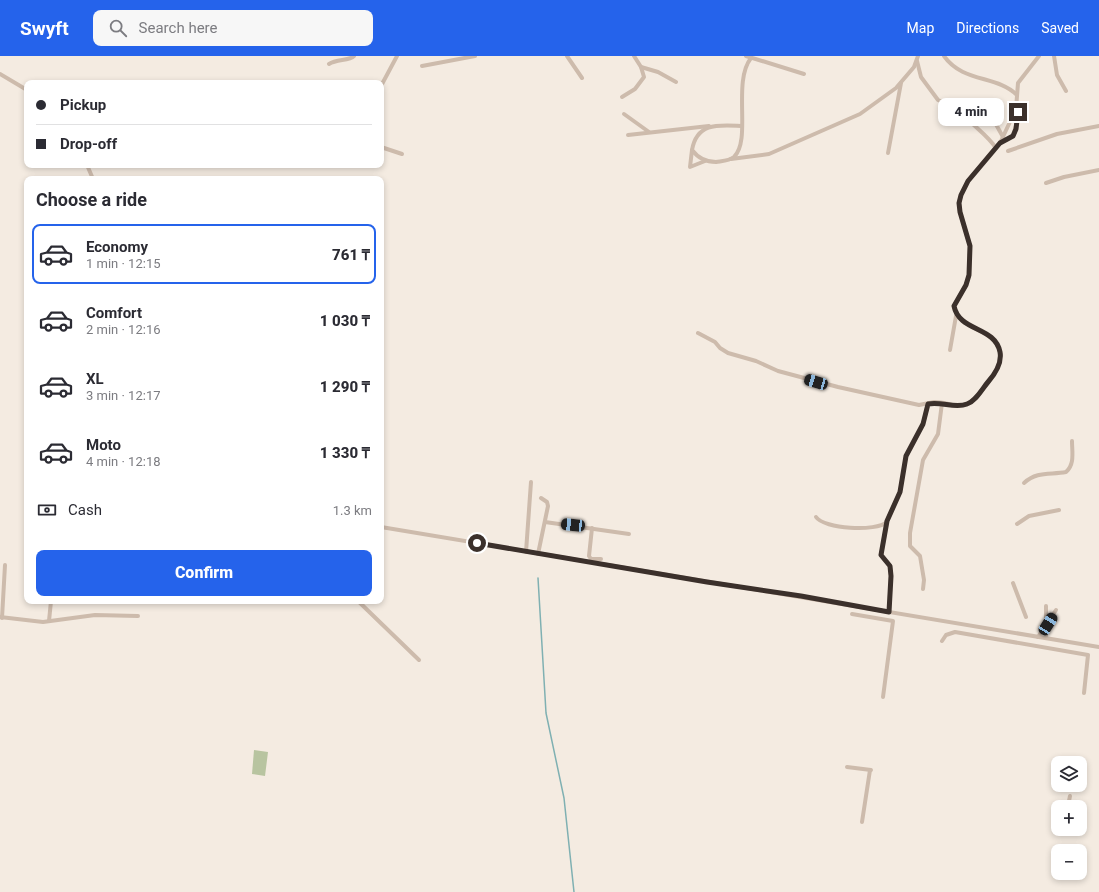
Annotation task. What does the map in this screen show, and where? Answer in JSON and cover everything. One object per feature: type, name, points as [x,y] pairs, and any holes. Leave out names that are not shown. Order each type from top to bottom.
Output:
[{"type":"street","points":[[329,64],[334,61],[350,59],[354,56]]},
{"type":"street","points":[[384,80],[397,56]]},
{"type":"street","points":[[422,66],[475,56]]},
{"type":"street","points":[[567,56],[582,78]]},
{"type":"street","points":[[634,56],[641,67],[644,78]]},
{"type":"street","points":[[746,56],[804,74]]},
{"type":"street","points":[[710,126],[699,135],[692,150],[690,167],[707,161],[723,161],[769,154],[805,137],[835,126],[883,99],[901,83],[917,61],[918,56]]},
{"type":"street","points":[[944,56],[955,68],[964,73],[1006,87],[1017,95]]},
{"type":"street","points":[[1000,143],[1013,136],[1016,129],[1018,112],[1018,83],[1039,56]]},
{"type":"street","points":[[1054,56],[1057,75],[1066,91]]},
{"type":"street","points":[[731,159],[739,148],[742,82],[745,68],[751,58]]},
{"type":"street","points":[[917,61],[921,77],[938,100],[962,112],[993,119],[1003,137]]},
{"type":"street","points":[[641,67],[649,69],[676,82]]},
{"type":"street","points":[[622,97],[635,89],[649,69]]},
{"type":"street","points":[[0,74],[24,88]]},
{"type":"street","points":[[888,153],[901,83]]},
{"type":"street","points":[[950,350],[956,315],[954,306],[966,285],[969,275],[969,242],[960,212],[959,203],[968,181],[1000,143],[1012,121],[1017,101]]},
{"type":"street","points":[[962,112],[977,129],[988,137],[996,148]]},
{"type":"street","points":[[624,114],[649,132]]},
{"type":"street","points":[[628,135],[710,126],[741,126]]},
{"type":"street","points":[[1008,151],[1057,134],[1099,126]]},
{"type":"street","points":[[384,148],[402,154]]},
{"type":"street","points":[[692,150],[707,161]]},
{"type":"street","points":[[1046,183],[1064,177],[1099,170]]},
{"type":"street","points":[[698,333],[715,342],[720,348],[728,353],[756,361],[778,371],[838,387],[919,404],[942,403],[959,406],[968,404],[991,378],[1001,357],[998,345],[994,338],[968,326],[956,315]]},
{"type":"street","points":[[923,589],[924,580],[920,556],[910,546],[910,533],[923,460],[938,434],[942,403]]},
{"type":"street","points":[[889,612],[891,576],[890,566],[881,555],[887,521],[900,492],[906,456],[923,424],[928,404]]},
{"type":"street","points":[[1024,483],[1029,479],[1044,473],[1066,472],[1071,468],[1073,453],[1072,441]]},
{"type":"street","points":[[526,552],[531,482]]},
{"type":"street","points":[[538,554],[547,502],[541,498]]},
{"type":"street","points":[[1018,524],[1029,516],[1059,510]]},
{"type":"street","points":[[816,517],[819,521],[825,524],[851,527],[871,528],[882,526],[887,521]]},
{"type":"street","points":[[544,522],[629,534]]},
{"type":"street","points":[[384,528],[538,554],[592,561],[1099,647]]},
{"type":"street","points":[[592,528],[588,547],[592,561]]},
{"type":"street","points":[[592,561],[601,559]]},
{"type":"street","points":[[6,565],[1,618],[43,622],[94,615],[138,616]]},
{"type":"street","points":[[1013,583],[1026,617]]},
{"type":"street","points":[[49,620],[51,604]]},
{"type":"street","points":[[361,604],[419,660]]},
{"type":"street","points":[[1046,606],[1046,638]]},
{"type":"street","points":[[1038,637],[1056,610]]},
{"type":"street","points":[[852,614],[893,621],[882,697]]},
{"type":"street","points":[[942,641],[946,635],[955,632],[1088,654],[1084,693]]},
{"type":"street","points":[[847,767],[870,770],[862,822]]},
{"type":"street","points":[[1069,800],[1070,796]]},
{"type":"green space","points":[[254,750],[268,752],[265,776],[252,774]]},
{"type":"waterway","points":[[538,578],[546,713],[564,798],[574,892]]},
{"type":"route","points":[[477,543],[707,582],[801,596],[889,612],[892,586],[890,566],[881,555],[887,521],[896,504],[900,492],[906,456],[919,434],[928,404],[934,402],[959,406],[968,404],[976,397],[991,378],[1000,363],[1001,357],[998,345],[994,338],[968,326],[955,314],[954,306],[956,298],[969,280],[969,238],[962,220],[959,203],[968,181],[1000,143],[1013,136],[1016,129],[1018,112]]}]
